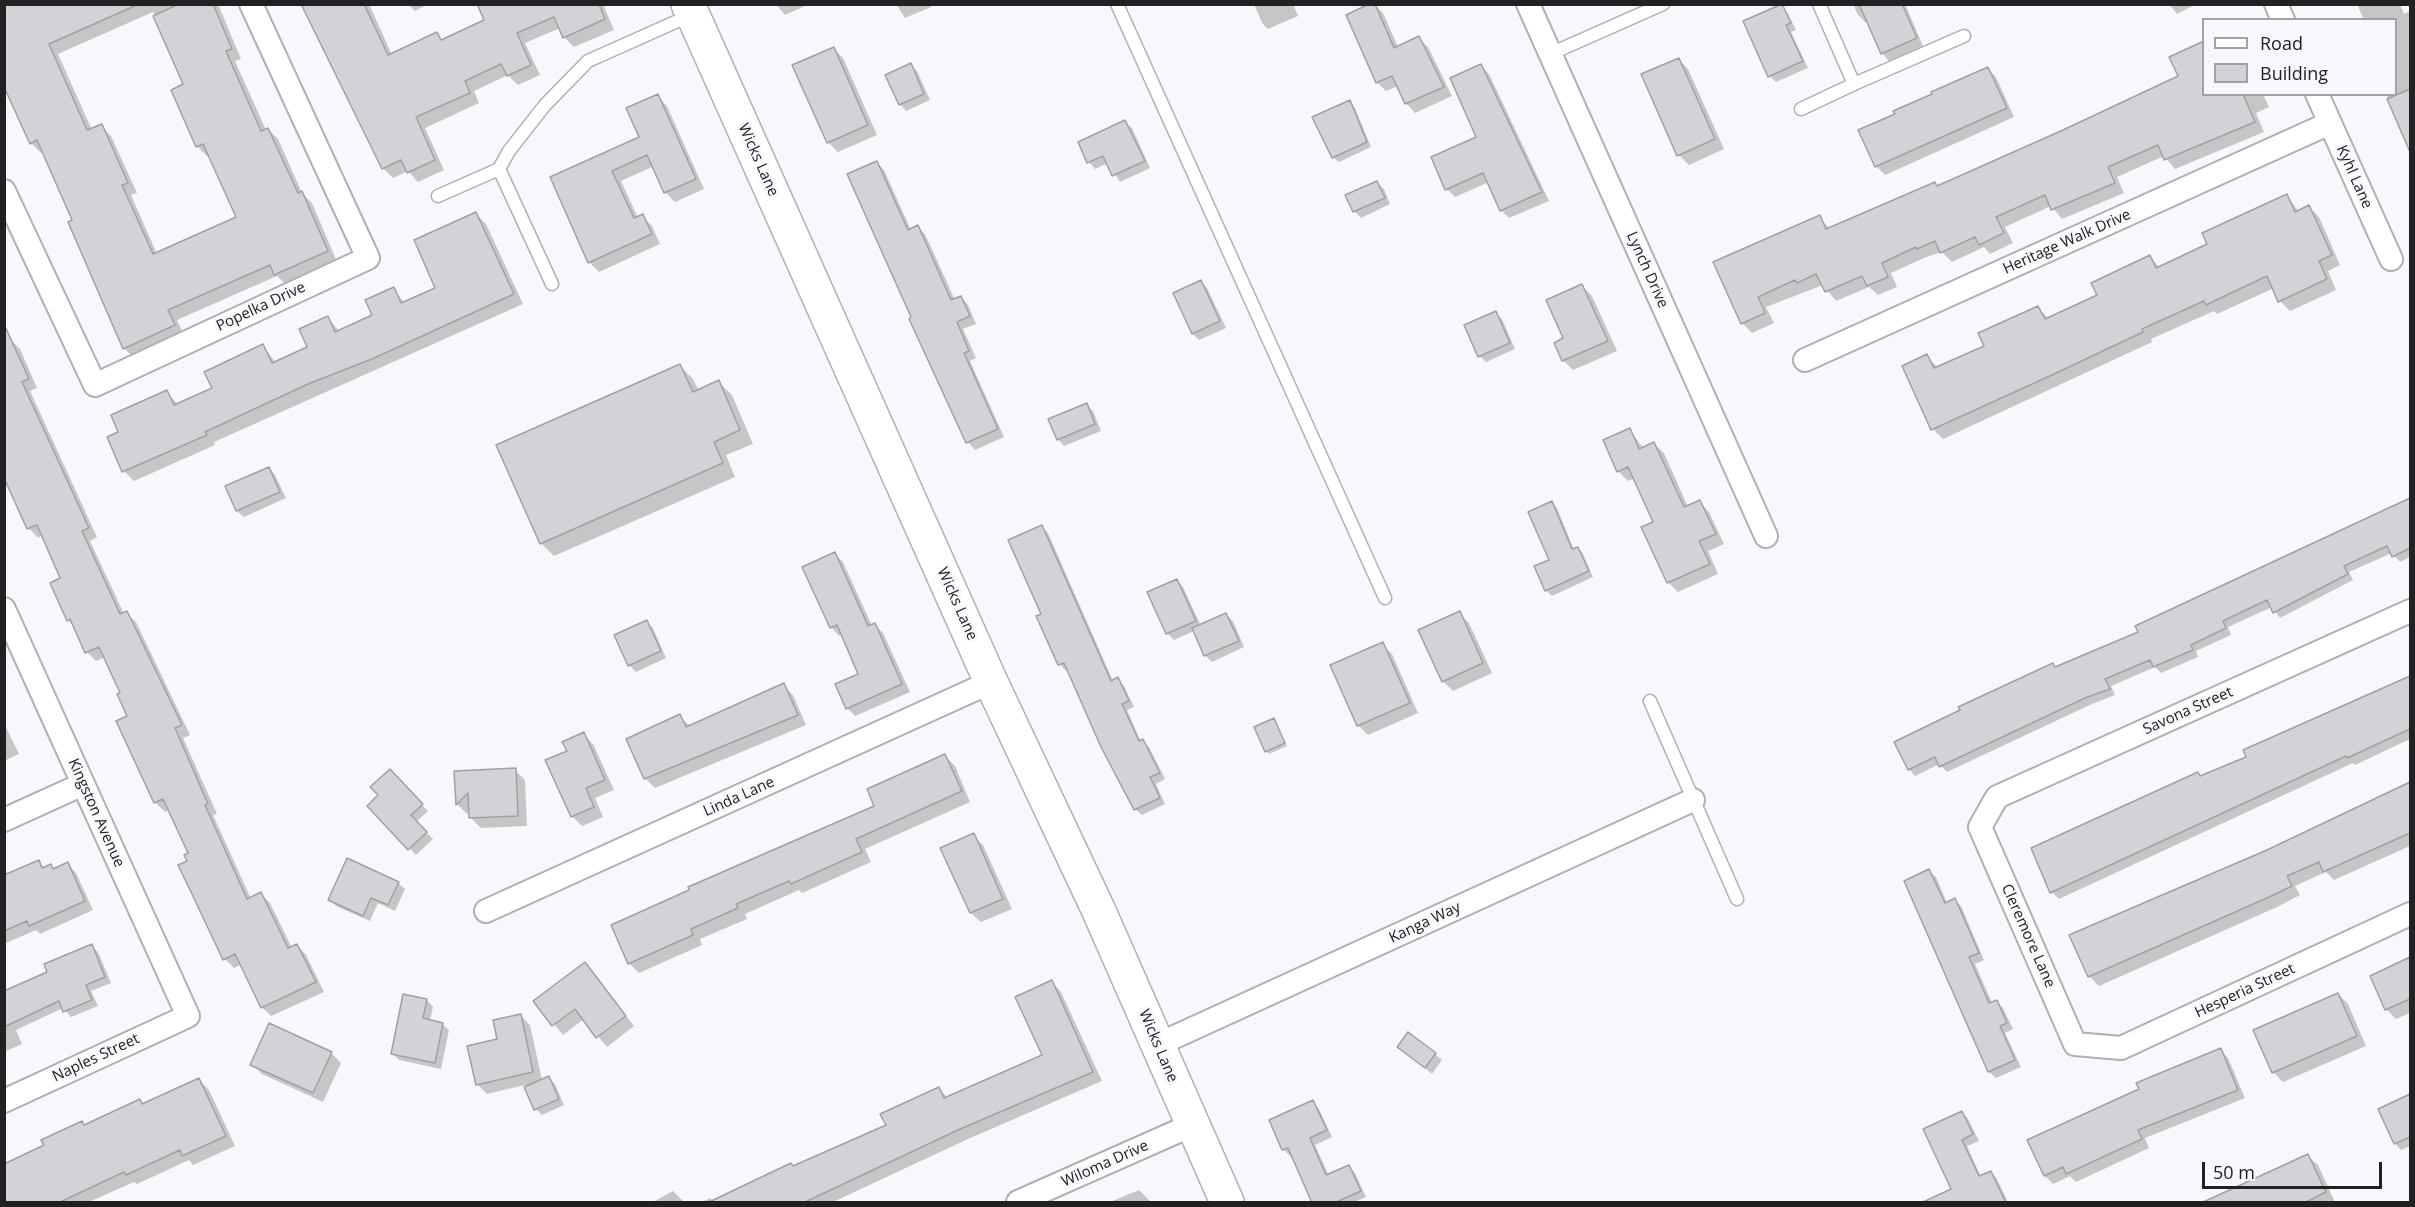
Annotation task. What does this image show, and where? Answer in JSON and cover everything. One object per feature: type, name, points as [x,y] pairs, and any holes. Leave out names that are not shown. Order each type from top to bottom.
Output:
[{"type":"street","name":"Popelka Drive","points":[[4,191],[95,385],[368,258],[250,4]]},
{"type":"street","name":"Lynch Drive","points":[[1528,4],[1766,536]]},
{"type":"street","points":[[2276,4],[2282,18]]},
{"type":"street","name":"Wicks Lane","points":[[690,9],[991,682],[1098,909],[1227,1203]]},
{"type":"street","name":"Kyhl Lane","points":[[2318,96],[2391,258]]},
{"type":"street","name":"Heritage Walk Drive","points":[[1805,360],[2330,123]]},
{"type":"street","name":"Kingston Avenue","points":[[4,609],[188,1016]]},
{"type":"street","name":"Savona Street","points":[[1980,827],[1997,797],[2410,611]]},
{"type":"street","name":"Linda Lane","points":[[486,911],[991,682]]},
{"type":"street","points":[[4,820],[84,784]]},
{"type":"street","name":"Kanga Way","points":[[1157,1045],[1693,800]]},
{"type":"street","name":"Cleremore Lane","points":[[1980,827],[2075,1044]]},
{"type":"street","name":"Hesperia Street","points":[[2075,1044],[2121,1048],[2410,914]]},
{"type":"street","name":"Naples Street","points":[[4,1101],[188,1016]]},
{"type":"street","name":"Wiloma Drive","points":[[1018,1203],[1192,1125]]},
{"type":"lane","points":[[1117,4],[1385,598]]},
{"type":"lane","points":[[1550,54],[1663,4]]},
{"type":"lane","points":[[1819,4],[1854,84]]},
{"type":"lane","points":[[438,196],[499,169],[509,151],[545,105],[588,62],[690,9]]},
{"type":"lane","points":[[1801,109],[1964,36]]},
{"type":"lane","points":[[499,169],[552,284]]},
{"type":"lane","points":[[1650,701],[1737,899]]},
{"type":"building","points":[[4,4],[139,4],[49,44],[87,130],[102,124],[128,183],[122,185],[153,254],[236,217],[203,144],[196,147],[171,90],[183,84],[153,16],[179,4],[213,4],[232,49],[226,51],[261,131],[268,128],[298,193],[302,191],[328,251],[274,275],[270,265],[168,310],[175,325],[123,349],[68,222],[72,220],[37,140],[30,144],[4,87]]},
{"type":"building","points":[[301,4],[364,4],[388,55],[437,32],[441,40],[484,20],[477,4],[599,4],[605,19],[563,38],[554,17],[517,33],[531,65],[507,76],[501,64],[465,81],[470,93],[416,117],[435,160],[407,173],[401,160],[382,169]]},
{"type":"building","points":[[1369,4],[1375,4],[1394,48],[1419,36],[1444,87],[1405,104],[1392,76],[1376,83],[1346,15]]},
{"type":"building","points":[[1782,4],[1791,23],[1786,25],[1803,61],[1768,77],[1743,21]]},
{"type":"building","points":[[1859,4],[1902,4],[1917,38],[1881,54]]},
{"type":"building","points":[[2202,42],[2202,96],[2244,96],[2255,122],[2164,160],[2158,145],[2108,167],[2115,183],[2051,210],[2045,195],[1996,217],[2004,233],[1979,245],[1975,237],[1940,253],[1935,241],[1917,249],[1916,247],[1882,263],[1888,277],[1867,286],[1862,276],[1825,292],[1816,274],[1797,283],[1795,280],[1758,297],[1765,313],[1741,324],[1713,262],[1820,215],[1826,229],[1935,182],[1937,186],[2063,130],[2178,76],[2169,57]]},
{"type":"building","points":[[834,47],[868,125],[827,143],[792,65]]},
{"type":"building","points":[[1679,58],[1715,139],[1677,156],[1641,74]]},
{"type":"building","points":[[911,63],[924,94],[899,105],[885,75]]},
{"type":"building","points":[[1481,64],[1542,192],[1500,211],[1483,173],[1445,190],[1431,157],[1476,137],[1450,78]]},
{"type":"building","points":[[1988,67],[2007,108],[1875,167],[1858,130],[1895,114],[1893,111],[1932,94],[1931,92]]},
{"type":"building","points":[[2410,89],[2410,152],[2387,99]]},
{"type":"building","points":[[658,94],[696,179],[664,193],[647,155],[612,171],[634,218],[643,214],[652,234],[588,263],[550,177],[639,137],[626,108]]},
{"type":"building","points":[[1350,100],[1367,142],[1332,158],[1312,117]]},
{"type":"building","points":[[1125,120],[1145,161],[1112,176],[1103,156],[1087,163],[1078,142]]},
{"type":"building","points":[[877,161],[908,230],[918,225],[951,300],[961,296],[970,316],[957,322],[969,351],[964,353],[998,429],[966,443],[909,319],[911,317],[847,174]]},
{"type":"building","points":[[1377,181],[1385,198],[1353,212],[1345,195]]},
{"type":"building","points":[[2287,194],[2295,212],[2309,205],[2332,255],[2319,261],[2327,279],[2278,302],[2267,276],[2206,305],[2204,301],[2142,329],[2143,332],[1931,430],[1902,366],[1927,354],[1934,368],[1984,346],[1978,333],[2038,306],[2045,319],[2097,295],[2091,283],[2150,255],[2156,268],[2207,244],[2202,233]]},
{"type":"building","points":[[476,212],[514,294],[372,359],[308,384],[205,432],[207,435],[122,472],[107,437],[118,432],[111,415],[167,390],[174,405],[212,388],[204,372],[263,344],[272,363],[307,347],[299,329],[328,316],[335,332],[372,315],[365,300],[394,287],[401,303],[435,288],[414,240]]},
{"type":"building","points":[[1201,280],[1220,321],[1192,334],[1173,293]]},
{"type":"building","points":[[1582,284],[1608,341],[1562,361],[1554,343],[1563,338],[1546,300]]},
{"type":"building","points":[[1496,311],[1510,343],[1478,357],[1464,325]]},
{"type":"building","points":[[4,324],[29,379],[22,382],[89,528],[82,531],[120,614],[127,611],[182,725],[175,728],[208,804],[205,805],[247,899],[261,892],[288,948],[297,944],[316,982],[261,1008],[235,954],[223,960],[178,865],[187,861],[184,855],[188,853],[163,799],[154,803],[116,721],[127,716],[117,694],[120,693],[99,647],[85,653],[70,619],[67,621],[50,583],[60,578],[37,525],[27,529],[4,478]]},
{"type":"building","points":[[680,364],[693,392],[719,380],[740,430],[714,442],[723,463],[540,544],[496,445]]},
{"type":"building","points":[[1087,403],[1095,424],[1057,440],[1048,419]]},
{"type":"building","points":[[1630,428],[1639,449],[1654,442],[1684,507],[1700,500],[1716,534],[1699,541],[1710,564],[1667,583],[1641,527],[1653,522],[1628,467],[1617,472],[1603,440]]},
{"type":"building","points":[[269,467],[280,492],[236,511],[225,486]]},
{"type":"building","points":[[2410,498],[2410,548],[2392,557],[2387,546],[2344,566],[2348,574],[2273,613],[2267,600],[2223,621],[2226,628],[2191,645],[2193,650],[2153,667],[2150,660],[2105,679],[2110,689],[2085,698],[1939,767],[1935,757],[1908,770],[1894,742],[1960,710],[1958,707],[2053,663],[2055,667],[2138,632],[2135,626]]},
{"type":"building","points":[[1552,501],[1572,549],[1578,547],[1589,571],[1545,591],[1534,566],[1549,560],[1528,512]]},
{"type":"building","points":[[1042,525],[1111,681],[1118,677],[1129,701],[1122,704],[1139,741],[1143,739],[1160,773],[1150,777],[1160,798],[1134,810],[1101,747],[1064,663],[1058,665],[1036,616],[1041,614],[1008,540]]},
{"type":"building","points":[[835,552],[868,626],[875,623],[902,684],[846,709],[835,684],[858,674],[837,625],[830,628],[802,567]]},
{"type":"building","points":[[1177,579],[1196,621],[1166,634],[1147,592]]},
{"type":"building","points":[[1460,611],[1483,663],[1442,682],[1418,630]]},
{"type":"building","points":[[1226,613],[1239,641],[1204,656],[1192,628]]},
{"type":"building","points":[[647,620],[661,651],[628,666],[614,635]]},
{"type":"building","points":[[1383,642],[1410,703],[1357,726],[1330,665]]},
{"type":"building","points":[[2410,676],[2410,729],[2347,758],[2346,756],[2050,893],[2031,848],[2198,772],[2200,776],[2246,757],[2243,750]]},
{"type":"building","points":[[784,683],[798,715],[644,779],[626,739],[680,714],[686,727]]},
{"type":"building","points":[[1274,718],[1285,743],[1265,752],[1254,727]]},
{"type":"building","points":[[584,732],[605,780],[586,788],[594,807],[571,817],[545,760],[567,751],[562,742]]},
{"type":"building","points":[[945,754],[962,791],[856,839],[862,852],[791,884],[789,881],[736,904],[738,908],[691,929],[693,935],[628,964],[611,925],[689,890],[688,887],[874,806],[867,789]]},
{"type":"building","points":[[516,768],[518,816],[469,818],[468,793],[456,805],[454,771]]},
{"type":"building","points":[[390,769],[423,804],[411,815],[427,832],[408,850],[367,806],[378,795],[370,787]]},
{"type":"building","points":[[2410,782],[2410,833],[2323,872],[2319,862],[2287,876],[2292,886],[2088,977],[2069,935],[2267,850]]},
{"type":"building","points":[[974,833],[1003,899],[970,913],[940,848]]},
{"type":"building","points":[[347,858],[399,882],[388,905],[371,898],[363,916],[328,900]]},
{"type":"building","points":[[39,860],[42,868],[51,864],[53,869],[68,862],[85,901],[29,926],[27,921],[4,931],[4,875]]},
{"type":"building","points":[[1929,869],[1945,903],[1955,898],[1979,953],[1969,957],[1989,1003],[1997,1000],[2007,1023],[2000,1026],[2015,1060],[1988,1072],[1904,881]]},
{"type":"building","points":[[92,944],[105,977],[86,985],[92,1000],[63,1012],[59,1001],[4,1027],[4,991],[47,972],[44,964]]},
{"type":"building","points":[[2410,957],[2410,999],[2385,1010],[2370,976]]},
{"type":"building","points":[[585,962],[626,1016],[596,1038],[575,1009],[552,1026],[533,1001]]},
{"type":"building","points":[[1052,980],[1093,1072],[958,1130],[803,1203],[707,1203],[791,1163],[793,1166],[886,1125],[880,1114],[939,1087],[944,1098],[1042,1055],[1015,997]]},
{"type":"building","points":[[2338,993],[2357,1036],[2272,1073],[2253,1030]]},
{"type":"building","points":[[403,994],[427,999],[423,1018],[443,1023],[435,1063],[391,1054]]},
{"type":"building","points":[[521,1014],[533,1072],[476,1085],[467,1046],[497,1039],[493,1020]]},
{"type":"building","points":[[269,1023],[332,1052],[313,1093],[250,1065]]},
{"type":"building","points":[[1408,1032],[1436,1053],[1425,1068],[1397,1047]]},
{"type":"building","points":[[2221,1048],[2238,1090],[2138,1130],[2142,1139],[2066,1174],[2063,1167],[2044,1176],[2027,1140],[2139,1089],[2136,1083]]},
{"type":"building","points":[[549,1076],[559,1099],[534,1110],[524,1087]]},
{"type":"building","points":[[199,1078],[226,1136],[182,1156],[180,1150],[126,1175],[124,1172],[58,1203],[4,1203],[4,1164],[44,1145],[41,1140],[82,1121],[84,1125],[140,1099],[142,1104]]},
{"type":"building","points":[[2410,1094],[2410,1137],[2394,1144],[2378,1109]]},
{"type":"building","points":[[1313,1100],[1327,1130],[1310,1138],[1326,1175],[1349,1165],[1361,1191],[1334,1203],[1312,1203],[1288,1148],[1282,1150],[1269,1120]]},
{"type":"building","points":[[1962,1111],[1973,1134],[1962,1140],[1979,1176],[1991,1171],[2006,1203],[1921,1203],[1951,1189],[1923,1129]]},
{"type":"building","points":[[2308,1154],[2326,1192],[2304,1203],[2201,1203]]}]
